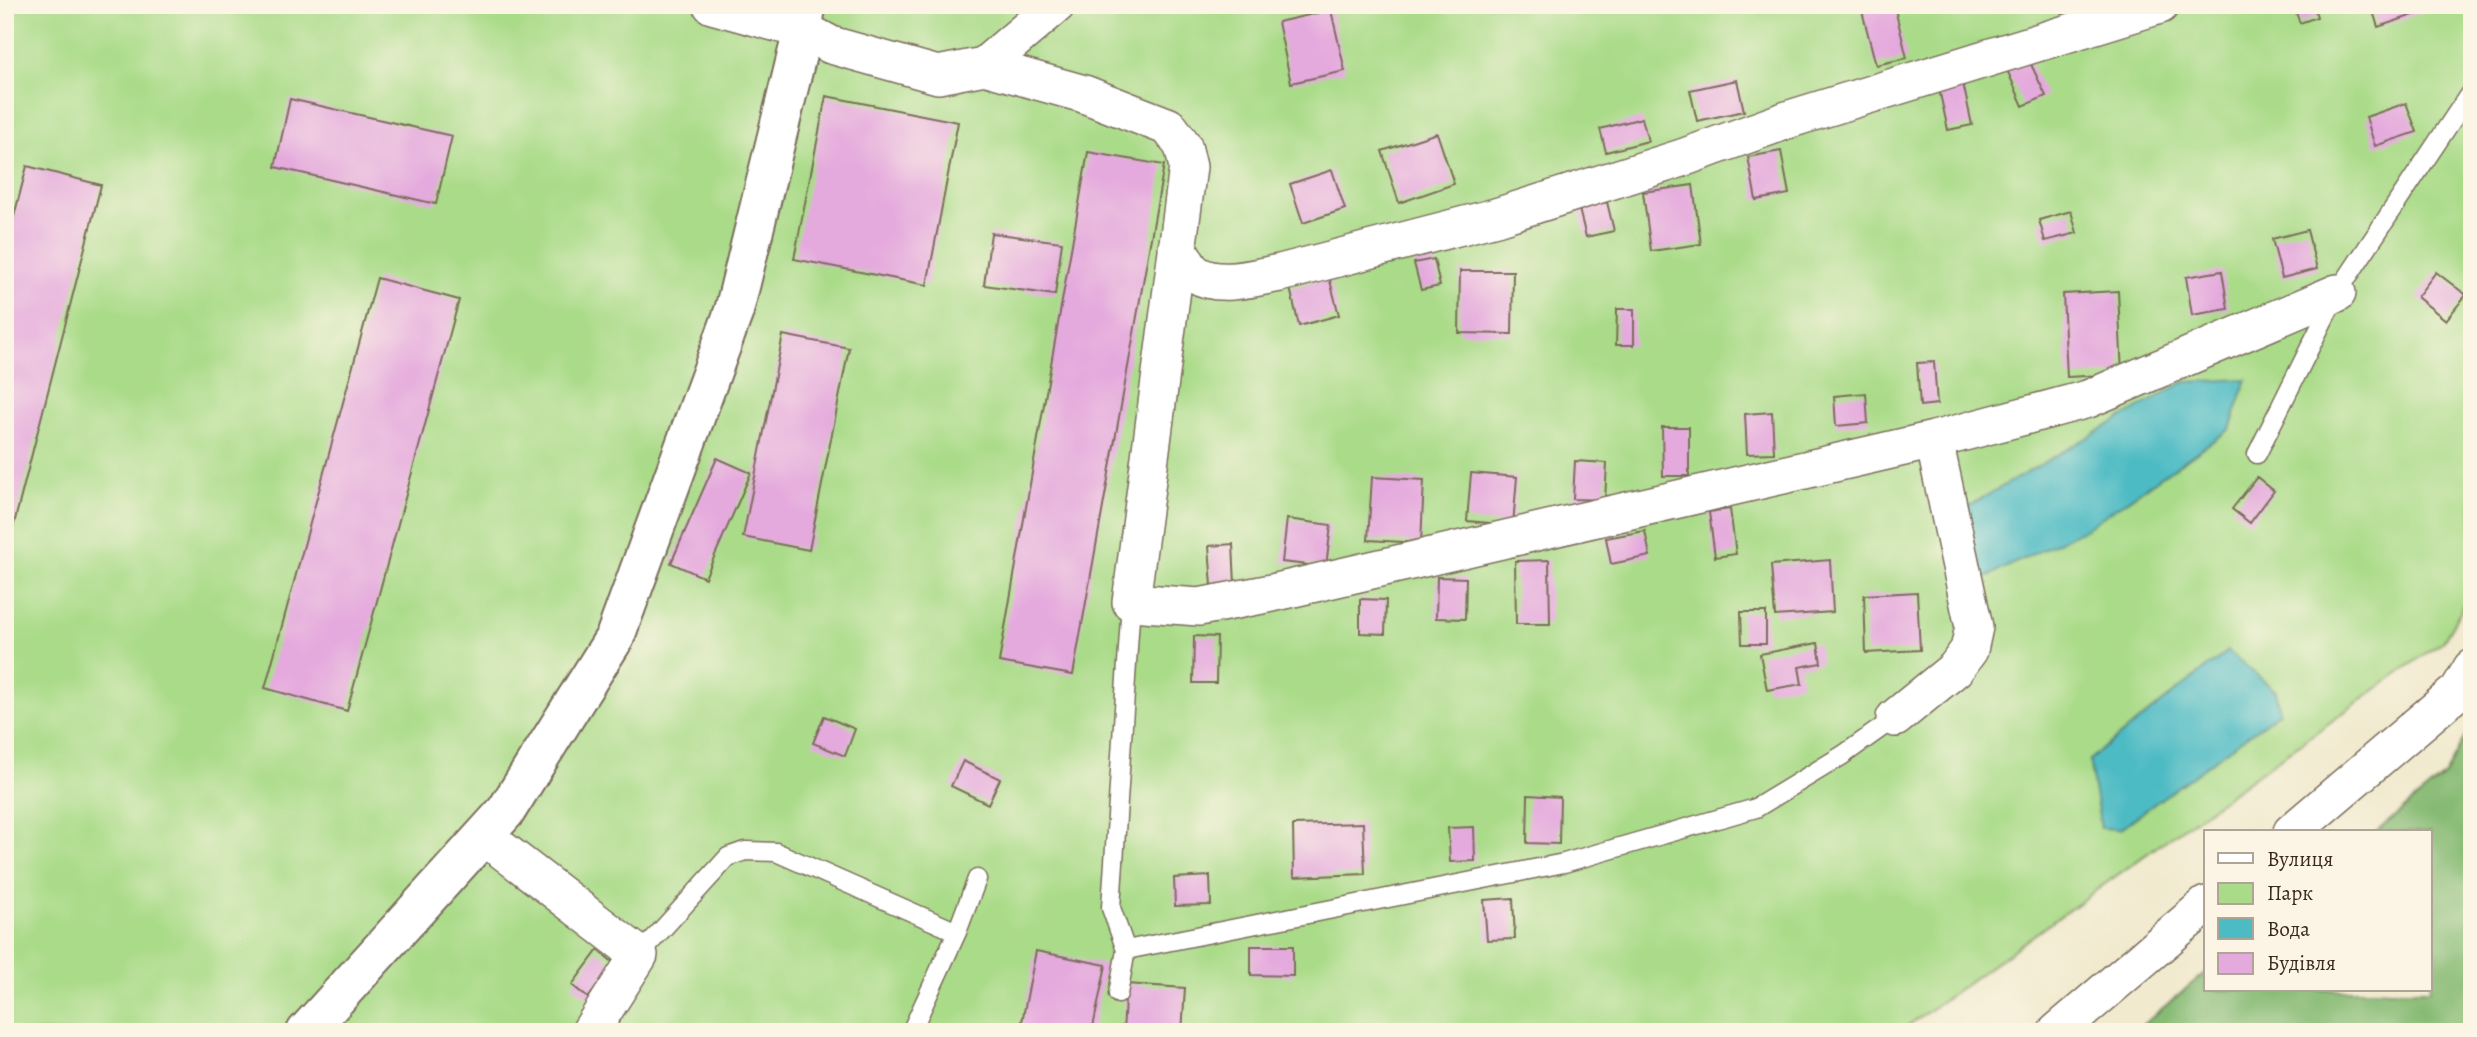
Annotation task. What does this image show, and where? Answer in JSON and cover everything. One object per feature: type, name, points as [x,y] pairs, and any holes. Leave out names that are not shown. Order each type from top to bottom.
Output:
[{"type":"street","points":[[712,5],[805,18],[831,45],[938,75],[985,66],[1084,94],[1169,127],[1183,146],[1188,167],[1131,602],[1199,607],[1272,593],[1934,440],[2088,399],[2337,293]]},
{"type":"street","points":[[985,66],[1056,5]]},
{"type":"street","points":[[1177,247],[1194,273],[1209,280],[1280,273],[1496,217],[1682,158],[1790,119],[2160,5]]},
{"type":"street","points":[[306,1032],[506,811],[615,638],[734,311],[805,18]]},
{"type":"street","points":[[1895,718],[1955,668],[1969,650],[1974,627],[1934,440]]},
{"type":"street","points":[[2294,830],[2459,690],[2472,668]]},
{"type":"street","points":[[484,836],[639,955],[590,1032]]},
{"type":"street","points":[[2057,1032],[2204,907]]},
{"type":"lane","points":[[2257,454],[2337,293],[2472,90]]},
{"type":"lane","points":[[1118,993],[1126,950],[1111,908],[1131,602]]},
{"type":"lane","points":[[1126,950],[1564,863],[1756,808],[1843,755],[1895,718]]},
{"type":"lane","points":[[639,955],[728,856],[746,851],[776,852],[957,932]]},
{"type":"lane","points":[[911,1032],[957,932],[976,879]]},
{"type":"green space","points":[[5,5],[2472,5],[2472,591],[2443,641],[1899,1032],[5,1032]]},
{"type":"green space","points":[[2472,723],[2472,1032],[2134,1032],[2204,974],[2204,992],[2432,992],[2432,830],[2378,830],[2445,775]]},
{"type":"water","points":[[2247,379],[2230,429],[2085,529],[1980,580],[1958,512],[2184,382]]},
{"type":"water","points":[[2228,651],[2276,691],[2279,712],[2120,829],[2101,828],[2089,760]]},
{"type":"building","points":[[1894,5],[1907,58],[1876,65],[1862,11]]},
{"type":"building","points":[[2061,5],[2087,5],[2088,11],[2064,16]]},
{"type":"building","points":[[2293,5],[2313,5],[2317,17],[2300,23]]},
{"type":"building","points":[[2371,5],[2420,5],[2422,12],[2378,27]]},
{"type":"building","points":[[1331,10],[1345,71],[1291,83],[1278,22]]},
{"type":"building","points":[[2029,60],[2046,96],[2023,106],[2007,70]]},
{"type":"building","points":[[1737,80],[1744,111],[1697,121],[1690,90]]},
{"type":"building","points":[[1963,83],[1972,125],[1948,130],[1939,89]]},
{"type":"building","points":[[826,96],[958,122],[927,285],[794,259]]},
{"type":"building","points":[[290,99],[452,136],[436,204],[275,167]]},
{"type":"building","points":[[2406,103],[2417,132],[2375,146],[2366,117]]},
{"type":"building","points":[[1642,118],[1648,141],[1606,152],[1600,129]]},
{"type":"building","points":[[1437,133],[1454,184],[1399,203],[1382,151]]},
{"type":"building","points":[[1781,151],[1789,194],[1756,200],[1748,157]]},
{"type":"building","points":[[1088,152],[1164,165],[1073,675],[999,662]]},
{"type":"building","points":[[27,166],[101,185],[6,555],[5,251]]},
{"type":"building","points":[[1332,170],[1345,209],[1303,223],[1290,184]]},
{"type":"building","points":[[1693,185],[1701,244],[1651,251],[1643,192]]},
{"type":"building","points":[[1607,202],[1614,231],[1586,237],[1579,209]]},
{"type":"building","points":[[2071,211],[2077,233],[2045,241],[2039,220]]},
{"type":"building","points":[[2307,230],[2317,269],[2282,278],[2272,239]]},
{"type":"building","points":[[991,233],[1062,242],[1055,295],[984,285]]},
{"type":"building","points":[[1434,259],[1440,286],[1421,290],[1414,263]]},
{"type":"building","points":[[1460,271],[1513,271],[1512,334],[1459,333]]},
{"type":"building","points":[[2222,271],[2228,309],[2192,315],[2186,277]]},
{"type":"building","points":[[2436,272],[2466,295],[2446,320],[2417,297]]},
{"type":"building","points":[[1329,277],[1339,315],[1299,326],[1290,288]]},
{"type":"building","points":[[377,278],[459,300],[347,711],[265,688]]},
{"type":"building","points":[[2118,291],[2122,374],[2067,377],[2063,294]]},
{"type":"building","points":[[1617,309],[1634,309],[1634,345],[1616,345]]},
{"type":"building","points":[[783,335],[849,348],[809,550],[743,537]]},
{"type":"building","points":[[1934,362],[1937,404],[1920,406],[1917,363]]},
{"type":"building","points":[[1866,393],[1868,423],[1836,426],[1834,396]]},
{"type":"building","points":[[1772,412],[1774,453],[1747,454],[1745,414]]},
{"type":"building","points":[[1662,427],[1689,427],[1689,476],[1663,476]]},
{"type":"building","points":[[717,458],[751,473],[705,578],[671,563]]},
{"type":"building","points":[[1575,461],[1607,463],[1605,500],[1573,499]]},
{"type":"building","points":[[1471,473],[1517,477],[1513,525],[1467,521]]},
{"type":"building","points":[[1372,477],[1424,480],[1421,543],[1368,540]]},
{"type":"building","points":[[2257,477],[2274,491],[2250,523],[2232,509]]},
{"type":"building","points":[[1730,509],[1736,554],[1715,557],[1709,512]]},
{"type":"building","points":[[1287,519],[1331,525],[1326,567],[1282,562]]},
{"type":"building","points":[[1645,531],[1650,556],[1611,564],[1606,538]]},
{"type":"building","points":[[1233,544],[1235,584],[1212,586],[1209,546]]},
{"type":"building","points":[[1549,560],[1550,624],[1516,624],[1515,561]]},
{"type":"building","points":[[1830,560],[1833,612],[1775,616],[1771,565]]},
{"type":"building","points":[[1437,577],[1466,578],[1465,619],[1436,618]]},
{"type":"building","points":[[1917,592],[1920,650],[1866,653],[1864,595]]},
{"type":"building","points":[[1360,599],[1386,600],[1385,634],[1360,633]]},
{"type":"building","points":[[1741,612],[1766,612],[1766,644],[1742,644]]},
{"type":"building","points":[[1194,636],[1217,637],[1216,683],[1193,683]]},
{"type":"building","points":[[1818,643],[1821,663],[1799,667],[1802,684],[1767,690],[1760,654]]},
{"type":"building","points":[[824,716],[855,729],[845,756],[813,743]]},
{"type":"building","points":[[963,761],[1000,779],[988,804],[951,786]]},
{"type":"building","points":[[1528,795],[1560,797],[1559,844],[1527,843]]},
{"type":"building","points":[[1363,823],[1365,874],[1294,877],[1293,825]]},
{"type":"building","points":[[1474,827],[1475,861],[1450,862],[1448,828]]},
{"type":"building","points":[[1210,876],[1211,905],[1175,906],[1174,878]]},
{"type":"building","points":[[1513,898],[1515,939],[1487,940],[1484,900]]},
{"type":"building","points":[[1251,946],[1293,946],[1293,976],[1251,975]]},
{"type":"building","points":[[598,950],[615,964],[588,998],[572,985]]},
{"type":"building","points":[[1036,951],[1106,965],[1092,1032],[1020,1032]]},
{"type":"building","points":[[1126,984],[1185,988],[1182,1032],[1123,1032]]}]
